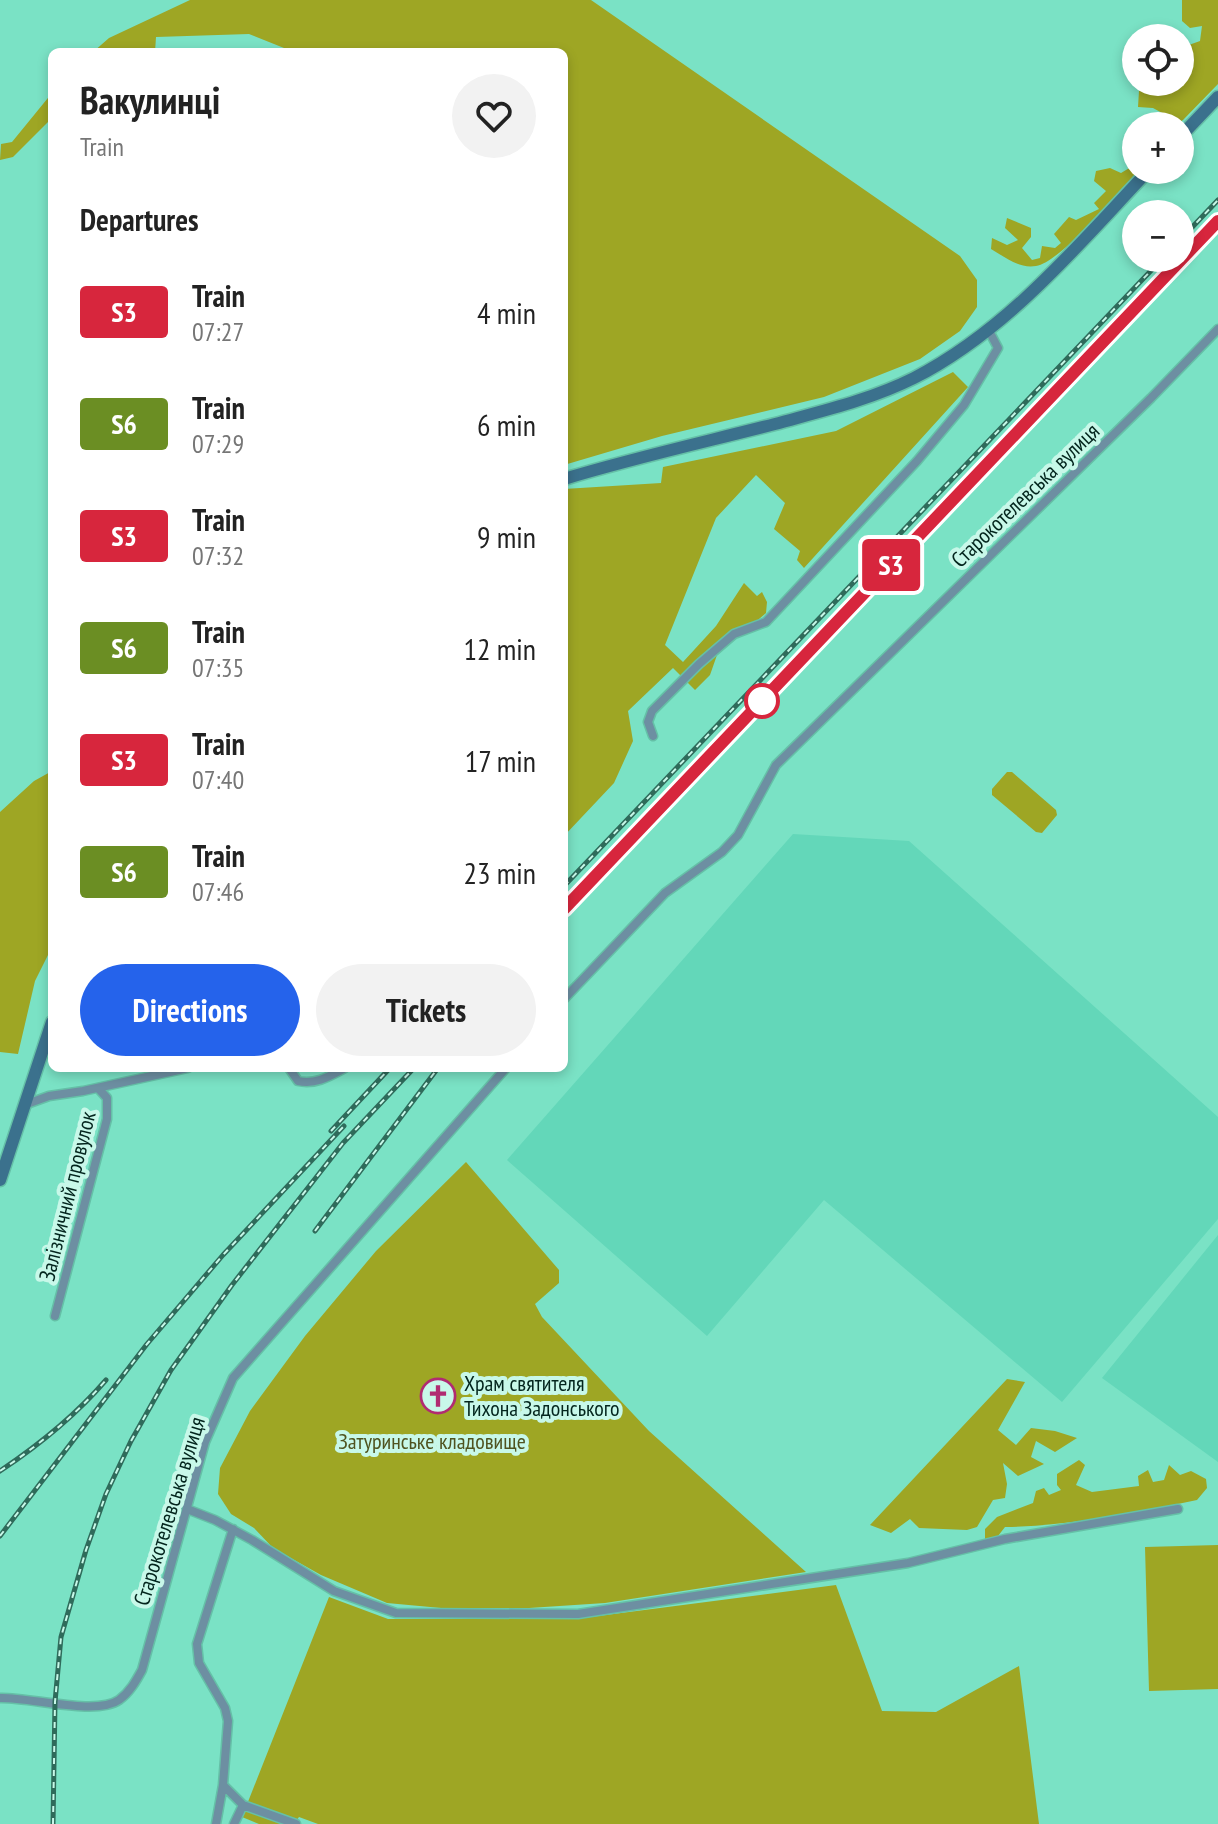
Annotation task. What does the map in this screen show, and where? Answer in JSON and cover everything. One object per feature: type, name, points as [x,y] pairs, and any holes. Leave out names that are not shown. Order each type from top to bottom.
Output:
[{"type":"main road","points":[[1194,122],[1218,97]]},
{"type":"main road","points":[[568,478],[836,408],[875,395],[936,365],[959,352],[1034,289],[1135,184]]},
{"type":"main road","points":[[0,1180],[48,1032]]},
{"type":"street","points":[[653,736],[648,722],[652,711],[734,634],[766,622],[917,461],[964,405],[998,348],[988,329]]},
{"type":"street","name":"Старокотелевська вулиця","points":[[568,995],[665,893],[722,852],[738,835],[776,765],[1218,329]]},
{"type":"street","points":[[24,1105],[49,1096],[170,1072]]},
{"type":"street","points":[[292,1072],[298,1081],[307,1083],[337,1072]]},
{"type":"street","name":"Старокотелевська вулиця","points":[[0,1698],[98,1707],[117,1702],[131,1689],[142,1670],[205,1442],[233,1378],[502,1072]]},
{"type":"street","name":"Залізничний провулок","points":[[55,1316],[107,1119],[107,1098],[98,1088]]},
{"type":"street","points":[[187,1509],[233,1529],[334,1591],[396,1613],[578,1614],[908,1563],[1005,1539],[1178,1509]]},
{"type":"street","points":[[216,1824],[223,1785],[228,1721],[225,1708],[199,1663],[197,1644],[233,1529]]},
{"type":"street","points":[[223,1785],[243,1805],[296,1824]]},
{"type":"street","points":[[234,1824],[243,1805]]},
{"type":"shaded area","points":[[793,834],[909,841],[1218,1117],[1218,1219],[1062,1402],[824,1200],[707,1336],[507,1160]]},
{"type":"shaded area","points":[[1218,1235],[1218,1462],[1102,1378]]},
{"type":"green space","points":[[190,0],[591,0],[960,256],[977,280],[977,307],[960,331],[920,359],[824,397],[662,436],[568,464],[568,48],[284,48],[249,34],[156,37],[155,48],[98,48],[109,38]]},
{"type":"green space","points":[[1182,0],[1218,0],[1218,84],[1191,112],[1160,112],[1138,107],[1139,96],[1194,96],[1194,43],[1200,41],[1202,26],[1194,27],[1194,24],[1182,21]]},
{"type":"green space","points":[[48,98],[48,122],[13,157],[0,160],[1,144],[12,142]]},
{"type":"green space","points":[[1110,168],[1121,173],[1122,184],[1126,184],[1090,224],[1047,262],[1024,266],[991,249],[992,238],[1007,245],[1018,240],[1005,228],[1007,218],[1031,228],[1031,237],[1022,248],[1032,260],[1040,258],[1042,246],[1055,248],[1061,243],[1054,234],[1069,217],[1076,220],[1099,209],[1094,203],[1106,191],[1094,181],[1096,171]]},
{"type":"green space","points":[[953,372],[968,387],[804,568],[797,560],[800,551],[774,529],[785,503],[756,475],[716,518],[665,645],[683,662],[716,626],[744,583],[757,596],[762,592],[767,602],[766,613],[717,655],[710,675],[695,690],[673,668],[628,711],[633,741],[614,783],[568,832],[568,489],[661,483],[663,467],[836,431]]},
{"type":"green space","points":[[1007,772],[1012,772],[1056,810],[1057,815],[1042,833],[1036,832],[992,795],[992,789]]},
{"type":"green space","points":[[48,773],[48,955],[35,981],[18,1054],[0,1052],[0,812],[34,781]]},
{"type":"green space","name":"Затуринське кладовище","points":[[466,1162],[559,1270],[559,1283],[535,1304],[542,1317],[649,1431],[806,1572],[605,1603],[529,1608],[441,1608],[387,1603],[321,1575],[273,1548],[254,1528],[231,1514],[218,1494],[220,1468],[250,1411],[305,1336],[376,1251]]},
{"type":"green space","points":[[1007,1379],[1025,1382],[998,1430],[1016,1445],[1031,1428],[1077,1438],[1055,1452],[1036,1441],[1031,1457],[1044,1464],[1018,1476],[1003,1463],[1007,1484],[1005,1498],[993,1500],[977,1527],[967,1530],[919,1528],[910,1519],[891,1533],[870,1525]]},
{"type":"green space","points":[[1079,1460],[1085,1465],[1076,1485],[1092,1492],[1139,1486],[1138,1476],[1148,1470],[1153,1482],[1164,1480],[1169,1465],[1180,1475],[1191,1471],[1206,1479],[1207,1488],[1197,1500],[1078,1521],[1005,1527],[998,1536],[985,1539],[985,1529],[997,1517],[1033,1503],[1036,1491],[1044,1488],[1049,1495],[1061,1490],[1057,1485],[1057,1474]]},
{"type":"green space","points":[[1218,1545],[1218,1689],[1149,1691],[1145,1547]]},
{"type":"green space","points":[[836,1585],[882,1711],[936,1712],[1019,1666],[1039,1824],[318,1824],[299,1817],[294,1824],[259,1824],[242,1817],[329,1597],[388,1619],[575,1619]]},
{"type":"railway","points":[[1194,225],[1218,200]]},
{"type":"railway","points":[[568,905],[1218,221]]},
{"type":"railway","points":[[568,882],[1150,272]]},
{"type":"railway","points":[[331,1131],[386,1072]]},
{"type":"railway","points":[[53,1824],[55,1702],[61,1637],[86,1550],[106,1494],[131,1441],[171,1370],[232,1285],[343,1143],[410,1072]]},
{"type":"railway","points":[[315,1231],[435,1072]]},
{"type":"railway","points":[[0,1536],[147,1344],[223,1255],[344,1126]]},
{"type":"railway","points":[[0,1471],[56,1429],[106,1380]]},
{"type":"train","name":"S3","points":[[568,905],[1218,221]]},
{"type":"place","name":"Храм святителя Тихона Задонського","points":[[438,1396]]}]
